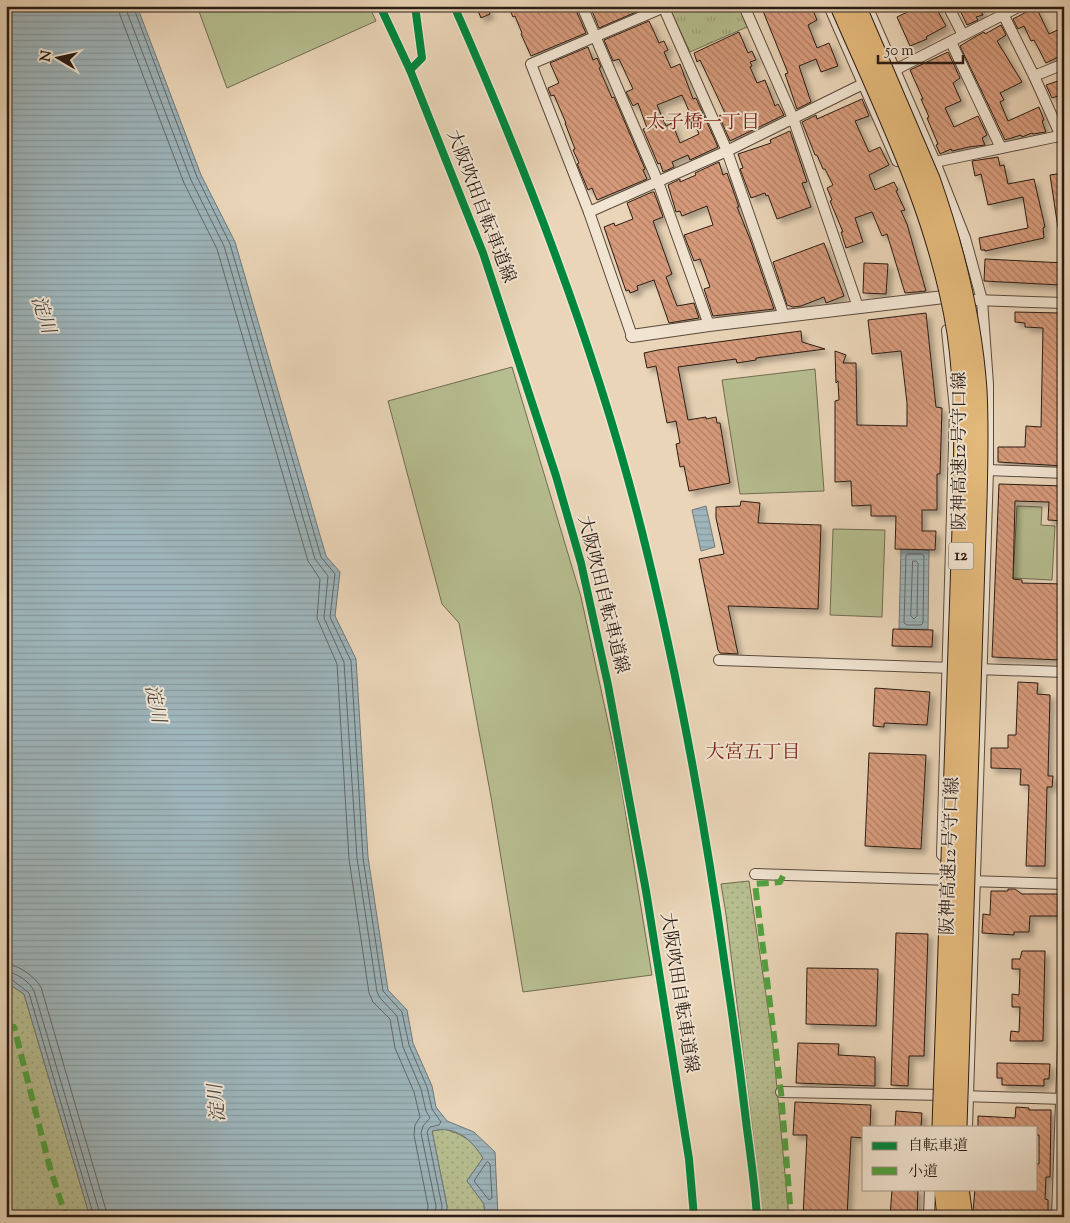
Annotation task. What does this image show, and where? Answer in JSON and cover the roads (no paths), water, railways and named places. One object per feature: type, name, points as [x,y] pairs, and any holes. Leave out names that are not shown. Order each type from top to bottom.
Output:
[{"type":"highway","name":"阪神高速12号守口線","points":[[840,6],[925,208],[943,265],[955,324],[960,362],[964,428],[963,499],[942,1126]]},
{"type":"highway","name":"阪神高速12号守口線","points":[[856,6],[940,206],[964,294],[974,360],[978,428],[977,491],[957,1126]]},
{"type":"highway","points":[[944,1190],[947,1217]]},
{"type":"highway","points":[[959,1190],[963,1217]]},
{"type":"street","points":[[582,6],[658,182],[709,325]]},
{"type":"street","points":[[744,6],[793,118],[858,307]]},
{"type":"street","points":[[829,6],[864,83],[928,238],[944,298],[955,410],[933,1126]]},
{"type":"street","points":[[868,6],[894,71],[935,162],[965,238],[982,300],[988,384],[988,470],[967,1126]]},
{"type":"street","points":[[948,6],[963,35]]},
{"type":"street","points":[[589,212],[727,151],[951,42],[1002,11],[1020,6]]},
{"type":"street","points":[[784,316],[727,151],[665,7],[531,64],[589,212],[632,336],[709,325],[944,298],[1064,304]]},
{"type":"street","points":[[935,162],[1001,148],[1063,138],[1002,11]]},
{"type":"street","points":[[951,42],[1001,148]]},
{"type":"street","points":[[1034,76],[1064,64]]},
{"type":"street","points":[[988,470],[1064,474]]},
{"type":"street","points":[[719,660],[1064,672]]},
{"type":"street","points":[[755,874],[1064,884]]},
{"type":"street","points":[[1057,1217],[1064,1017]]},
{"type":"street","points":[[781,1092],[934,1094],[1062,1099]]},
{"type":"street","points":[[929,1217],[930,1190]]},
{"type":"street","points":[[963,1217],[965,1190]]},
{"type":"water","name":"淀川","points":[[6,6],[137,6],[201,175],[235,242],[326,556],[340,572],[335,616],[356,659],[368,857],[388,990],[407,1010],[413,1043],[432,1086],[436,1107],[447,1121],[474,1132],[495,1152],[498,1217],[485,1217],[484,1204],[467,1181],[483,1158],[462,1135],[448,1130],[441,1130],[432,1131],[447,1206],[446,1217],[90,1217],[24,994],[6,982]]},
{"type":"water","points":[[706,506],[715,547],[701,551],[692,510]]},
{"type":"water","points":[[901,549],[929,550],[928,630],[899,629]]},
{"type":"district","name":"太子橋一丁目","points":[[703,123]]},
{"type":"district","name":"大宮五丁目","points":[[753,753]]}]
